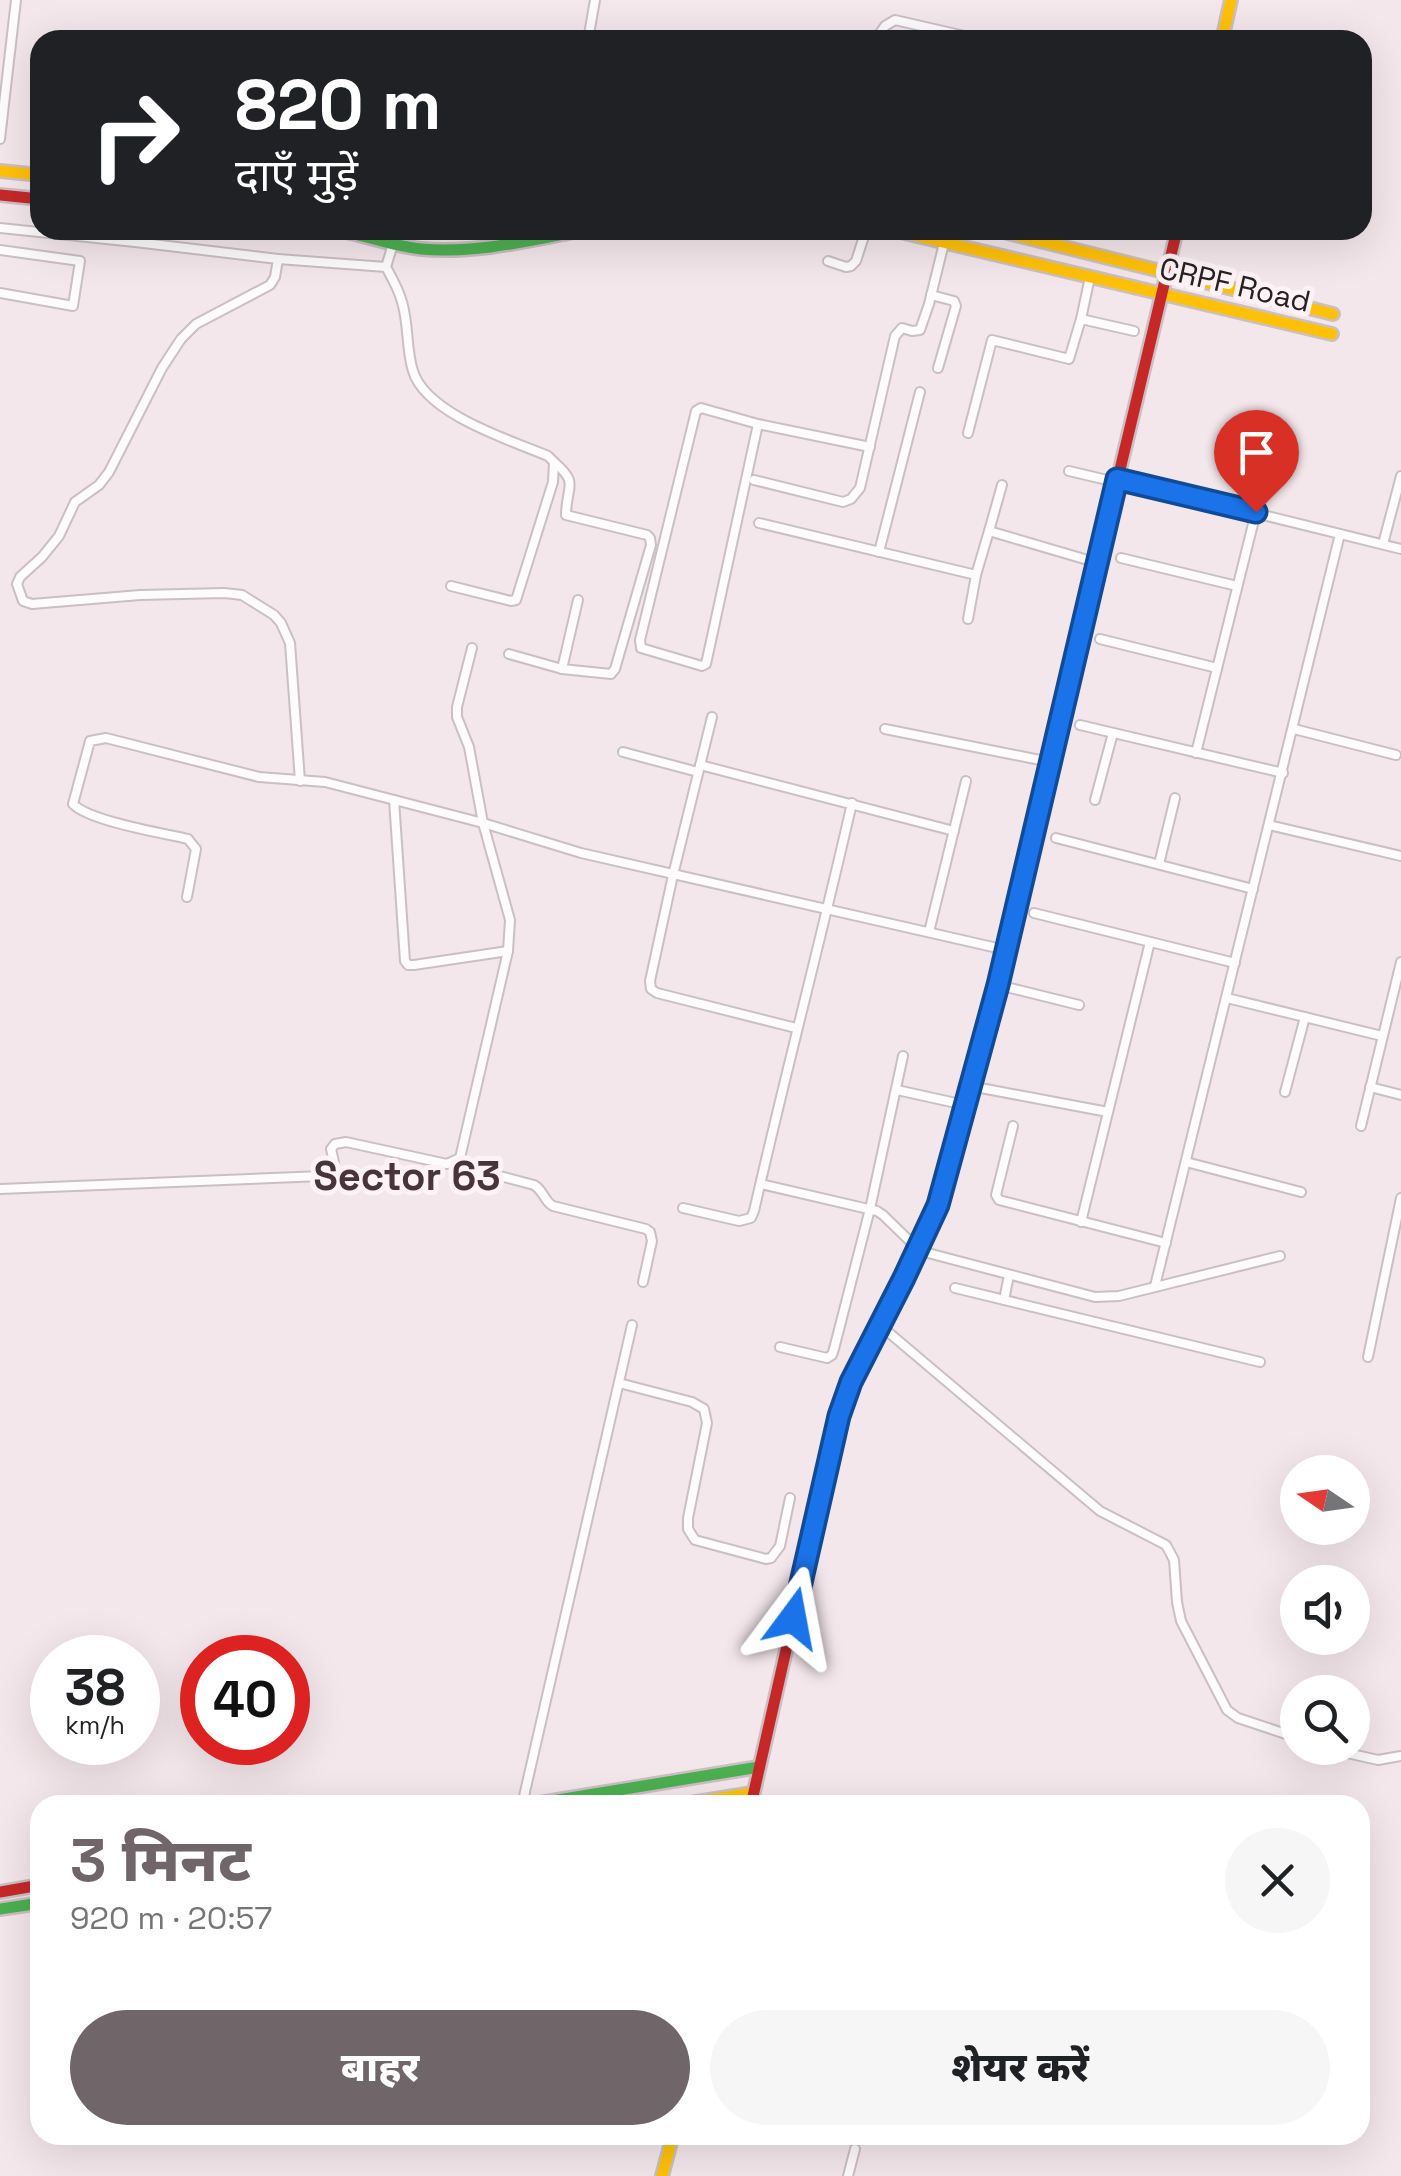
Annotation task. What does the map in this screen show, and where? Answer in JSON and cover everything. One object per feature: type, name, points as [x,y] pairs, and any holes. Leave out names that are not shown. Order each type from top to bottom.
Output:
[{"type":"street","points":[[590,30],[595,0]]},
{"type":"street","points":[[1224,30],[1230,0]]},
{"type":"street","points":[[0,4],[15,3],[0,139]]},
{"type":"street","points":[[881,30],[894,20],[938,30]]},
{"type":"street","points":[[30,175],[2,171],[1,195],[30,197]]},
{"type":"street","points":[[0,228],[30,231]]},
{"type":"street","points":[[0,292],[73,306],[83,240]]},
{"type":"street","points":[[115,240],[278,259],[386,266]]},
{"type":"street","points":[[377,240],[439,250],[520,240]]},
{"type":"street","points":[[395,240],[386,266],[402,300],[413,374],[420,386],[462,420],[548,456],[570,480],[566,515],[647,534],[650,538],[611,674],[562,669],[509,654]]},
{"type":"street","points":[[828,261],[851,266],[862,240]]},
{"type":"street","name":"CRPF Road","points":[[932,240],[1332,334]]},
{"type":"street","points":[[1036,240],[1333,314]]},
{"type":"street","points":[[753,1795],[839,1416],[851,1382],[938,1205],[998,985],[1175,240]]},
{"type":"street","points":[[754,480],[843,502],[860,488],[895,336],[902,328],[920,330],[944,243]]},
{"type":"street","points":[[0,250],[80,260]]},
{"type":"street","points":[[278,259],[270,285],[196,324],[181,338],[109,472],[99,485],[75,502],[59,536],[17,584],[20,597],[32,604],[224,592],[242,595],[274,614],[290,643],[300,781]]},
{"type":"street","points":[[968,433],[992,340],[1069,359],[1090,277]]},
{"type":"street","points":[[932,295],[954,301],[956,306],[938,368]]},
{"type":"street","points":[[1081,319],[1134,331]]},
{"type":"street","points":[[879,552],[920,392]]},
{"type":"street","points":[[758,424],[706,664],[641,648],[693,415],[701,408],[870,447]]},
{"type":"street","points":[[451,586],[511,602],[516,600],[554,482],[554,462]]},
{"type":"street","points":[[1069,470],[1401,549]]},
{"type":"street","points":[[1383,544],[1401,476]]},
{"type":"street","points":[[968,619],[976,575],[1002,485]]},
{"type":"street","points":[[1196,753],[1256,512]]},
{"type":"street","points":[[760,523],[976,575]]},
{"type":"street","points":[[990,531],[1098,563]]},
{"type":"street","points":[[1156,1286],[1340,534]]},
{"type":"street","points":[[1122,558],[1237,586]]},
{"type":"street","points":[[562,669],[578,600]]},
{"type":"street","points":[[1100,640],[1217,668]]},
{"type":"street","points":[[452,1163],[462,1152],[508,951],[510,920],[484,823],[470,747],[457,717],[472,648]]},
{"type":"street","points":[[712,717],[673,876],[651,989],[796,1028]]},
{"type":"street","points":[[1080,725],[1283,773]]},
{"type":"street","points":[[885,729],[1050,762]]},
{"type":"street","points":[[1294,729],[1396,755]]},
{"type":"street","points":[[1095,800],[1112,733]]},
{"type":"street","points":[[187,897],[196,849],[188,840],[76,809],[73,804],[90,742],[106,738],[259,777],[326,782],[673,876],[1006,950]]},
{"type":"street","points":[[623,752],[852,803],[954,831]]},
{"type":"street","points":[[928,932],[966,781]]},
{"type":"street","points":[[1159,864],[1175,798]]},
{"type":"street","points":[[394,800],[408,965],[508,951]]},
{"type":"street","points":[[683,1208],[746,1221],[754,1212],[852,803]]},
{"type":"street","points":[[1270,825],[1401,856]]},
{"type":"street","points":[[1056,838],[1254,888]]},
{"type":"street","points":[[1034,912],[1235,963]]},
{"type":"street","points":[[1081,1222],[1150,942]]},
{"type":"street","points":[[1361,1126],[1401,962]]},
{"type":"street","points":[[998,985],[1079,1005]]},
{"type":"street","points":[[1227,998],[1382,1036]]},
{"type":"street","points":[[1286,1092],[1305,1017]]},
{"type":"street","points":[[780,1347],[820,1357],[832,1354],[870,1209],[903,1056]]},
{"type":"street","points":[[970,1086],[1108,1112]]},
{"type":"street","points":[[1370,1088],[1401,1096]]},
{"type":"street","points":[[898,1090],[965,1105]]},
{"type":"street","points":[[1013,1126],[996,1195],[999,1200],[1166,1243]]},
{"type":"street","points":[[0,1190],[322,1176],[334,1162],[331,1149],[346,1142],[452,1163],[534,1185],[553,1206],[646,1229],[652,1241],[642,1282]]},
{"type":"street","points":[[1186,1162],[1300,1192]]},
{"type":"street","points":[[760,1184],[870,1209],[883,1215],[918,1249],[1108,1298],[1280,1256]]},
{"type":"street","points":[[1368,1357],[1401,1198]]},
{"type":"street","points":[[1004,1300],[1008,1275]]},
{"type":"street","points":[[955,1288],[1260,1362]]},
{"type":"street","points":[[526,1795],[632,1325]]},
{"type":"street","points":[[880,1326],[1100,1511],[1166,1545],[1173,1555],[1176,1602],[1182,1621],[1227,1710],[1238,1718],[1280,1732]]},
{"type":"street","points":[[619,1384],[692,1402],[704,1409],[706,1434],[688,1518],[688,1529],[695,1540],[772,1558],[780,1546],[790,1498]]},
{"type":"street","points":[[1370,1758],[1401,1756]]},
{"type":"street","points":[[586,1795],[760,1767]]},
{"type":"street","points":[[0,1892],[30,1887]]},
{"type":"street","points":[[0,1909],[30,1904]]},
{"type":"street","points":[[662,2176],[670,2145]]},
{"type":"street","points":[[848,2176],[855,2149]]},
{"type":"traffic: fast","points":[[378,240],[442,250],[530,240]]},
{"type":"traffic: fast","points":[[588,1795],[759,1767]]},
{"type":"traffic: fast","points":[[0,1909],[30,1904]]},
{"type":"traffic: slow","points":[[1224,30],[1231,0]]},
{"type":"traffic: slow","points":[[0,171],[30,174]]},
{"type":"traffic: slow","points":[[934,240],[1332,334]]},
{"type":"traffic: slow","points":[[1036,240],[1333,314]]},
{"type":"traffic: slow","points":[[922,1240],[938,1205],[998,985],[1034,831]]},
{"type":"traffic: slow","points":[[740,1795],[753,1793]]},
{"type":"traffic: slow","points":[[662,2176],[670,2145]]},
{"type":"traffic: jam","points":[[0,195],[30,198]]},
{"type":"traffic: jam","points":[[1034,831],[1175,240]]},
{"type":"traffic: jam","points":[[753,1795],[839,1416],[851,1382],[922,1240]]},
{"type":"traffic: jam","points":[[0,1892],[30,1887]]},
{"type":"district","name":"Sector 63","points":[[407,1176]]},
{"type":"route","points":[[793,1618],[839,1416],[851,1382],[938,1205],[998,985],[1117,479],[1256,512]]}]
